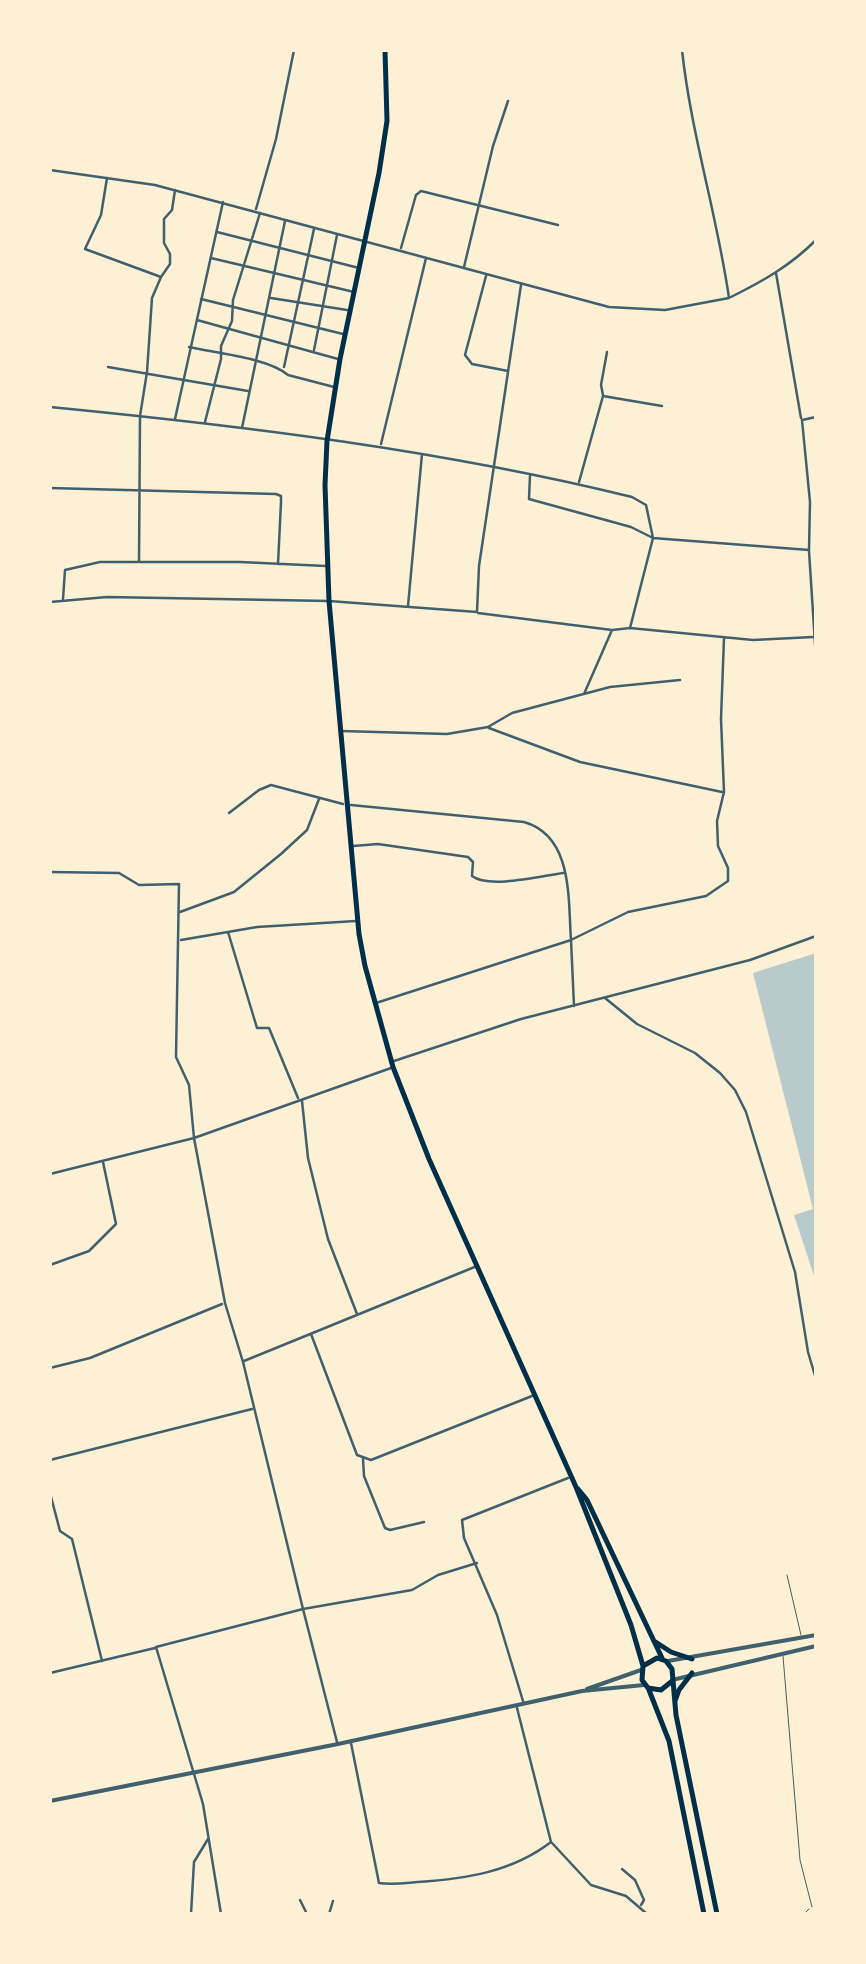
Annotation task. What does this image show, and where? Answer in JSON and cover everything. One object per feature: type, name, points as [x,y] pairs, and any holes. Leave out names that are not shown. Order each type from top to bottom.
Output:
[{"type":"main road","points":[[385,50],[387,121],[327,441],[326,566],[358,921],[374,1004],[428,1159],[576,1487],[602,1530],[653,1641],[672,1670],[674,1704],[717,1914]]},
{"type":"main road","points":[[576,1487],[630,1624],[646,1686],[669,1741],[704,1914]]},
{"type":"main road","points":[[653,1641],[692,1659]]},
{"type":"main road","points":[[642,1668],[652,1659],[665,1660]]},
{"type":"main road","points":[[674,1704],[678,1690],[692,1673]]},
{"type":"main road","points":[[646,1686],[661,1690],[672,1681]]},
{"type":"main road","points":[[699,1885],[710,1882]]},
{"type":"main road","points":[[702,1900],[713,1897]]},
{"type":"street","points":[[204,424],[252,240],[294,50]]},
{"type":"street","points":[[682,50],[686,86],[720,232],[729,298]]},
{"type":"street","points":[[464,268],[508,102]]},
{"type":"street","points":[[50,170],[107,176],[176,190],[608,307],[665,310],[729,298],[776,274],[816,240]]},
{"type":"street","points":[[107,176],[101,215],[85,249],[161,277]]},
{"type":"street","points":[[139,562],[140,416],[152,298],[170,264],[164,243],[164,219],[172,210],[176,190]]},
{"type":"street","points":[[400,251],[418,192],[558,225]]},
{"type":"street","points":[[175,420],[223,202]]},
{"type":"street","points":[[242,428],[286,220]]},
{"type":"street","points":[[283,370],[314,228]]},
{"type":"street","points":[[216,232],[359,268]]},
{"type":"street","points":[[313,352],[338,234]]},
{"type":"street","points":[[210,258],[354,292]]},
{"type":"street","points":[[381,446],[426,258]]},
{"type":"street","points":[[486,274],[465,355],[472,364],[508,371]]},
{"type":"street","points":[[776,274],[802,420],[810,502],[816,659]]},
{"type":"street","points":[[477,612],[478,566],[521,284]]},
{"type":"street","points":[[270,298],[350,311]]},
{"type":"street","points":[[200,299],[345,334]]},
{"type":"street","points":[[194,320],[340,359]]},
{"type":"street","points":[[189,347],[256,362],[336,387]]},
{"type":"street","points":[[578,484],[603,396],[607,352]]},
{"type":"street","points":[[108,367],[250,392]]},
{"type":"street","points":[[603,396],[662,406]]},
{"type":"street","points":[[50,407],[381,446],[632,497],[646,505],[653,538],[630,628]]},
{"type":"street","points":[[802,420],[816,417]]},
{"type":"street","points":[[408,607],[422,453]]},
{"type":"street","points":[[530,474],[529,499],[631,527],[653,538],[809,550]]},
{"type":"street","points":[[50,488],[276,494],[281,496],[278,564]]},
{"type":"street","points":[[62,600],[64,570],[100,562],[326,566]]},
{"type":"street","points":[[50,602],[107,597],[329,601],[477,612],[612,630],[630,628],[724,638],[813,637]]},
{"type":"street","points":[[583,696],[612,630]]},
{"type":"street","points":[[374,1004],[570,940],[628,912],[706,896],[728,881],[728,868],[718,846],[717,821],[724,792],[724,638]]},
{"type":"street","points":[[340,730],[447,734],[488,727],[512,712],[628,683],[680,680]]},
{"type":"street","points":[[488,727],[580,762],[724,792]]},
{"type":"street","points":[[229,813],[271,785],[346,804],[542,827],[554,840],[565,872],[574,1006]]},
{"type":"street","points":[[180,912],[234,892],[281,854],[307,830],[320,798]]},
{"type":"street","points":[[352,846],[378,844],[468,857],[473,862],[472,876],[480,882],[524,880],[565,872]]},
{"type":"street","points":[[50,872],[119,873],[139,885],[179,884],[176,1057],[189,1085],[194,1138],[224,1303],[243,1362],[338,1744]]},
{"type":"street","points":[[178,941],[257,927],[358,921]]},
{"type":"street","points":[[228,932],[257,1028],[269,1028],[300,1100],[308,1158],[328,1239],[357,1315]]},
{"type":"street","points":[[50,1174],[194,1138],[522,1019],[750,960],[816,936]]},
{"type":"street","points":[[605,998],[637,1024],[695,1053],[735,1090],[746,1112],[795,1272],[816,1379]]},
{"type":"street","points":[[50,1265],[89,1251],[116,1224],[103,1162]]},
{"type":"street","points":[[243,1362],[478,1266]]},
{"type":"street","points":[[50,1368],[90,1358],[224,1303]]},
{"type":"street","points":[[311,1334],[357,1455],[363,1460],[372,1460],[534,1396]]},
{"type":"street","points":[[50,1460],[254,1408]]},
{"type":"street","points":[[363,1460],[364,1476],[385,1528],[424,1522]]},
{"type":"street","points":[[524,1703],[497,1615],[464,1538],[462,1520],[571,1476]]},
{"type":"street","points":[[50,1493],[60,1530],[72,1539],[102,1660]]},
{"type":"street","points":[[50,1533],[60,1530]]},
{"type":"street","points":[[50,1673],[303,1609],[412,1590],[438,1575],[477,1563]]},
{"type":"street","points":[[665,1660],[692,1659],[816,1635]]},
{"type":"street","points":[[672,1681],[692,1673],[816,1646]]},
{"type":"street","points":[[156,1648],[194,1773],[222,1914]]},
{"type":"street","points":[[582,1691],[642,1668]]},
{"type":"street","points":[[50,1801],[582,1691],[646,1686]]},
{"type":"street","points":[[516,1704],[551,1842],[591,1885],[626,1896],[647,1914]]},
{"type":"street","points":[[351,1741],[379,1882],[463,1879],[507,1866],[551,1842]]},
{"type":"street","points":[[191,1914],[194,1862],[209,1838]]},
{"type":"street","points":[[622,1868],[636,1880],[644,1900],[640,1907]]},
{"type":"street","points":[[300,1900],[306,1914]]},
{"type":"street","points":[[329,1914],[333,1901]]},
{"type":"lane","points":[[787,1576],[802,1638]]},
{"type":"lane","points":[[782,1653],[800,1860],[814,1906],[804,1914]]},
{"type":"shaded area","points":[[816,953],[816,1282],[794,1215],[813,1209],[753,973]]}]
